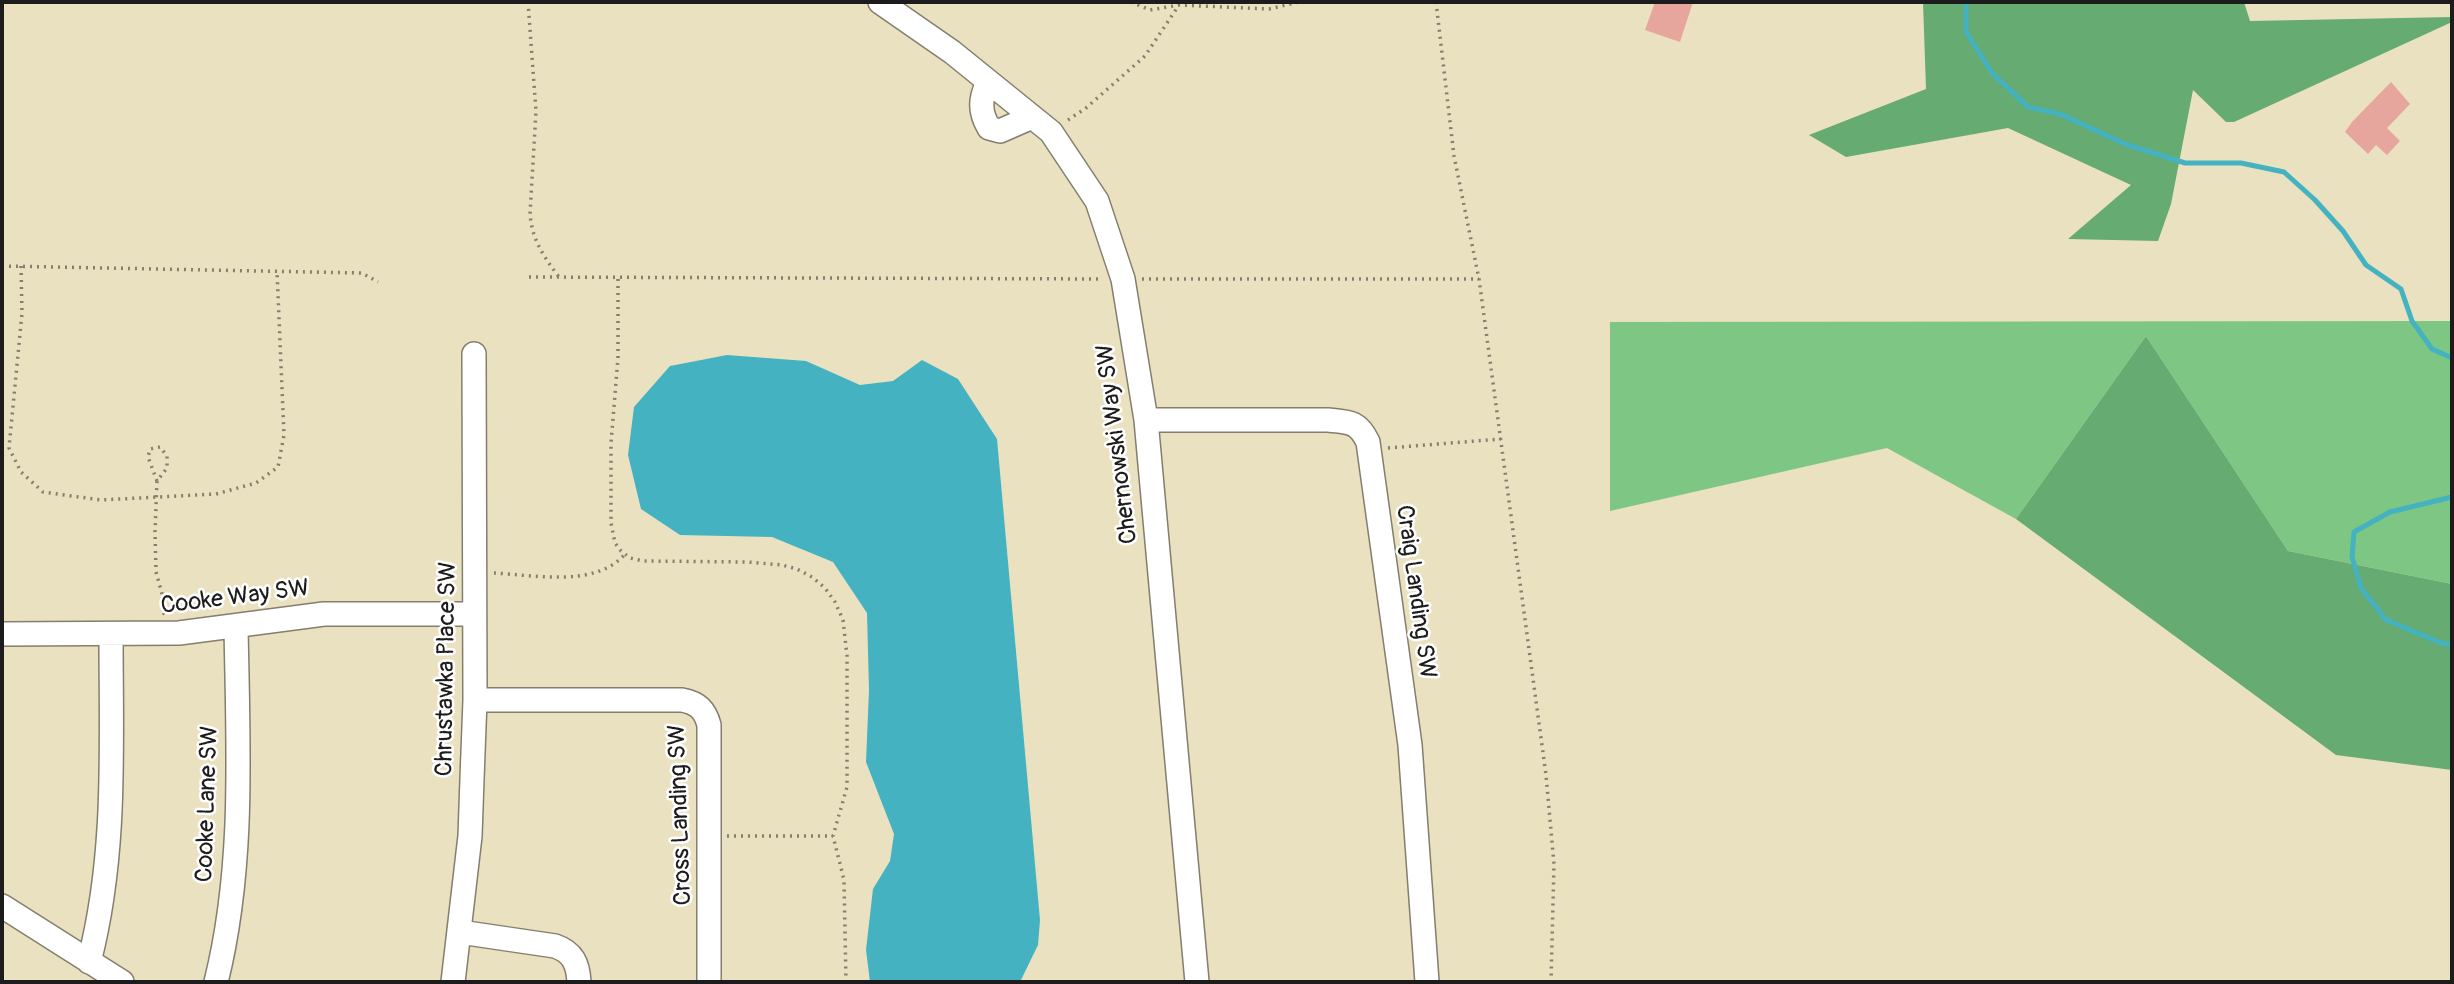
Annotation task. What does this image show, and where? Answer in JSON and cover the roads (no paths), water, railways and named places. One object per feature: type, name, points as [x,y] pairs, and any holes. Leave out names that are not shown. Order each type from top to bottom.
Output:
[{"type":"street","name":"Chernowski Way SW","points":[[880,2],[952,52],[1042,125],[1097,201],[1124,279],[1146,421],[1196,982]]},
{"type":"street","points":[[988,82],[981,105],[983,118],[989,128],[1000,131],[1042,125]]},
{"type":"street","name":"Chrustawka Place SW","points":[[453,982],[470,836],[475,700],[474,354]]},
{"type":"street","name":"Craig Landing SW","points":[[1146,421],[1328,419],[1349,422],[1362,428],[1369,450],[1410,745],[1427,982]]},
{"type":"street","name":"Cooke Way SW","points":[[2,634],[178,633],[324,614],[474,614]]},
{"type":"street","name":"Cooke Lane SW","points":[[216,982],[226,929],[237,834],[239,788],[236,627]]},
{"type":"street","points":[[89,962],[106,876],[112,805],[111,635]]},
{"type":"street","name":"Cross Landing SW","points":[[475,700],[692,702],[701,708],[709,725],[709,982]]},
{"type":"street","points":[[2,906],[122,982]]},
{"type":"street","points":[[460,932],[555,946],[566,950],[576,965],[579,982]]},
{"type":"water","points":[[727,355],[806,361],[860,385],[893,381],[922,360],[958,379],[997,439],[1040,920],[1038,945],[1020,982],[870,982],[866,950],[873,889],[890,861],[894,834],[866,762],[869,690],[867,613],[833,562],[772,537],[680,535],[641,509],[628,455],[634,407],[670,366]]},
{"type":"waterway","points":[[1966,2],[1966,32],[1992,73],[2028,107],[2060,114],[2125,144],[2185,163],[2241,163],[2284,172],[2315,200],[2343,231],[2366,265],[2401,289],[2412,321],[2432,349],[2452,358]]},
{"type":"waterway","points":[[2452,497],[2390,512],[2354,532],[2352,557],[2361,588],[2386,620],[2452,645]]}]
